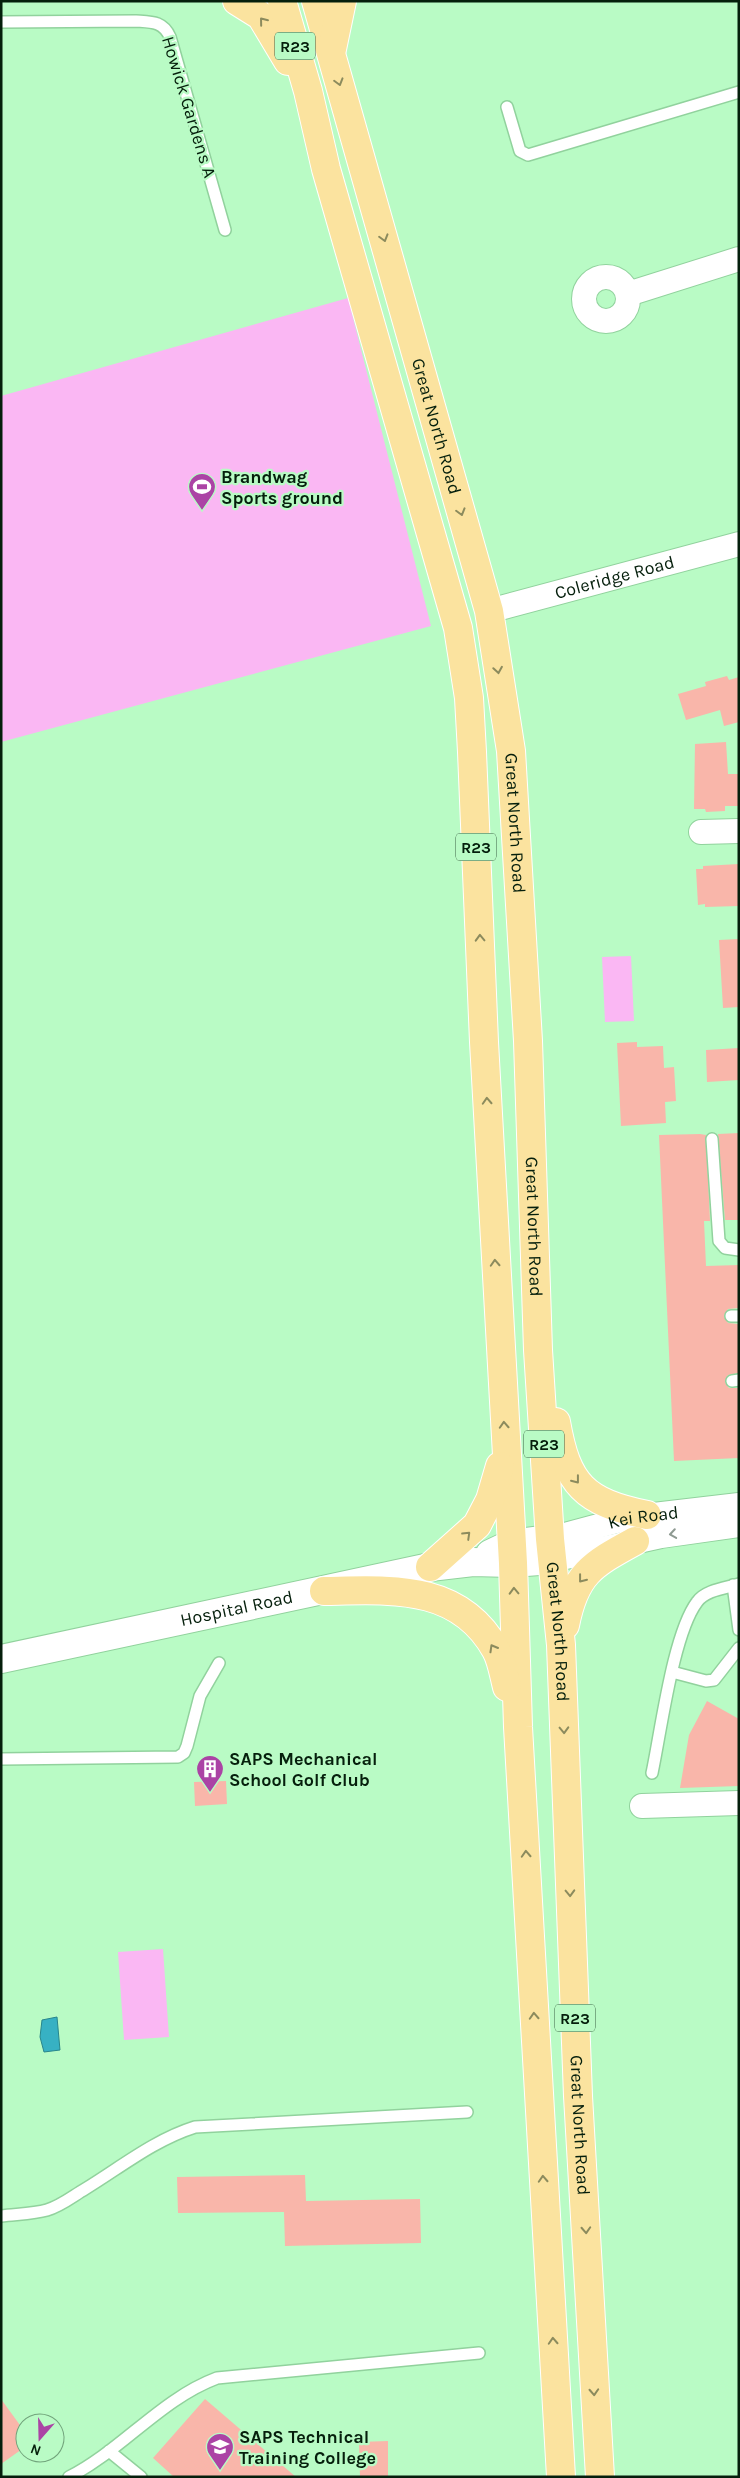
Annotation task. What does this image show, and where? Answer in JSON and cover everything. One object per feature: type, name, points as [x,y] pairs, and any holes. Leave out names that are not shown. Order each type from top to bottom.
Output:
[{"type":"main road","points":[[237,1],[260,16],[308,91]]},
{"type":"main road","name":"Great North Road","points":[[282,1],[308,91],[326,169],[458,628],[464,660],[472,752],[484,1042],[512,1554],[518,1727],[561,2477]]},
{"type":"main road","name":"Great North Road","points":[[316,1],[489,611],[511,751],[528,1041],[538,1350],[551,1549],[561,1645],[578,2096],[600,2477]]},
{"type":"main road","points":[[331,52],[342,1]]},
{"type":"main road","points":[[538,1350],[555,1414],[561,1449],[569,1472],[587,1493],[604,1503],[647,1515]]},
{"type":"main road","points":[[430,1566],[478,1524],[490,1500],[506,1453]]},
{"type":"main road","points":[[561,1645],[568,1611],[576,1587],[600,1560],[635,1541]]},
{"type":"main road","points":[[324,1591],[412,1591],[441,1600],[464,1613],[482,1629],[497,1651],[518,1727]]},
{"type":"main road","points":[[538,2097],[578,2096]]},
{"type":"street","points":[[628,294],[739,259]]},
{"type":"street","name":"Coleridge Road","points":[[489,611],[739,544]]},
{"type":"street","points":[[701,832],[739,831]]},
{"type":"street","name":"Kei Road","points":[[551,1549],[647,1515],[739,1505]]},
{"type":"street","name":"Kei Road","points":[[551,1549],[635,1541],[739,1525]]},
{"type":"street","name":"Hospital Road","points":[[1,1659],[324,1591],[430,1566],[473,1562],[551,1549]]},
{"type":"street","points":[[642,1806],[739,1803]]},
{"type":"lane","name":"Howick Gardens A","points":[[1,22],[136,21],[154,22],[164,26],[170,37],[225,230]]},
{"type":"lane","points":[[507,107],[520,151],[528,155],[739,92]]},
{"type":"lane","points":[[712,1140],[719,1241],[726,1248],[739,1250]]},
{"type":"lane","points":[[652,1773],[672,1672],[686,1622],[697,1600],[709,1593],[736,1585],[739,1630]]},
{"type":"lane","points":[[672,1672],[706,1681],[714,1680],[739,1648]]},
{"type":"lane","points":[[1,1759],[178,1757],[184,1753],[187,1746],[200,1696],[219,1663]]},
{"type":"lane","points":[[1,2216],[47,2210],[107,2176],[151,2145],[175,2133],[195,2127],[467,2112]]},
{"type":"lane","points":[[69,2477],[109,2451],[181,2396],[216,2378],[479,2353]]},
{"type":"lane","points":[[109,2451],[140,2477]]},
{"type":"shaded area","name":"Brandwag Sports ground","points":[[348,298],[431,626],[1,742],[1,396]]},
{"type":"shaded area","points":[[631,956],[634,1021],[605,1022],[602,957]]},
{"type":"shaded area","points":[[163,1949],[169,2037],[124,2040],[118,1952]]},
{"type":"water","points":[[57,2017],[60,2050],[44,2052],[40,2037],[42,2020]]},
{"type":"building","points":[[727,676],[729,680],[739,677],[739,722],[724,726],[720,710],[686,720],[678,694],[706,686],[705,682]]},
{"type":"building","points":[[726,742],[728,774],[739,774],[739,806],[725,806],[725,811],[706,812],[705,809],[694,809],[695,744]]},
{"type":"building","points":[[739,864],[739,906],[705,907],[705,904],[698,905],[696,869],[703,869],[703,866]]},
{"type":"building","points":[[739,939],[739,1007],[723,1008],[719,940]]},
{"type":"building","points":[[637,1042],[637,1047],[663,1046],[664,1068],[674,1067],[676,1101],[665,1102],[666,1123],[621,1126],[617,1043]]},
{"type":"building","points":[[739,1048],[739,1080],[707,1082],[706,1050]]},
{"type":"building","points":[[739,1133],[739,1220],[725,1220],[718,1134]]},
{"type":"building","points":[[659,1135],[706,1135],[710,1221],[704,1221],[706,1266],[739,1265],[739,1308],[728,1309],[724,1316],[728,1323],[739,1324],[739,1373],[728,1375],[725,1382],[729,1388],[739,1388],[739,1458],[674,1461]]},
{"type":"building","points":[[707,1701],[739,1719],[739,1786],[680,1788],[689,1735]]},
{"type":"building","name":"SAPS Mechanical School Golf Club","points":[[226,1781],[227,1804],[195,1806],[194,1782]]},
{"type":"building","points":[[305,2175],[306,2201],[420,2199],[421,2243],[285,2246],[284,2212],[178,2213],[177,2177]]},
{"type":"building","points":[[1,2399],[15,2418],[15,2454],[1,2464]]},
{"type":"building","points":[[205,2399],[296,2477],[174,2477],[153,2458]]},
{"type":"building","points":[[388,2441],[388,2477],[360,2477],[359,2442]]},
{"type":"place","name":"Brandwag Sports ground","points":[[202,511]]},
{"type":"place","name":"SAPS Mechanical School Golf Club","points":[[210,1793]]},
{"type":"place","name":"SAPS Technical Training College","points":[[220,2471]]}]
